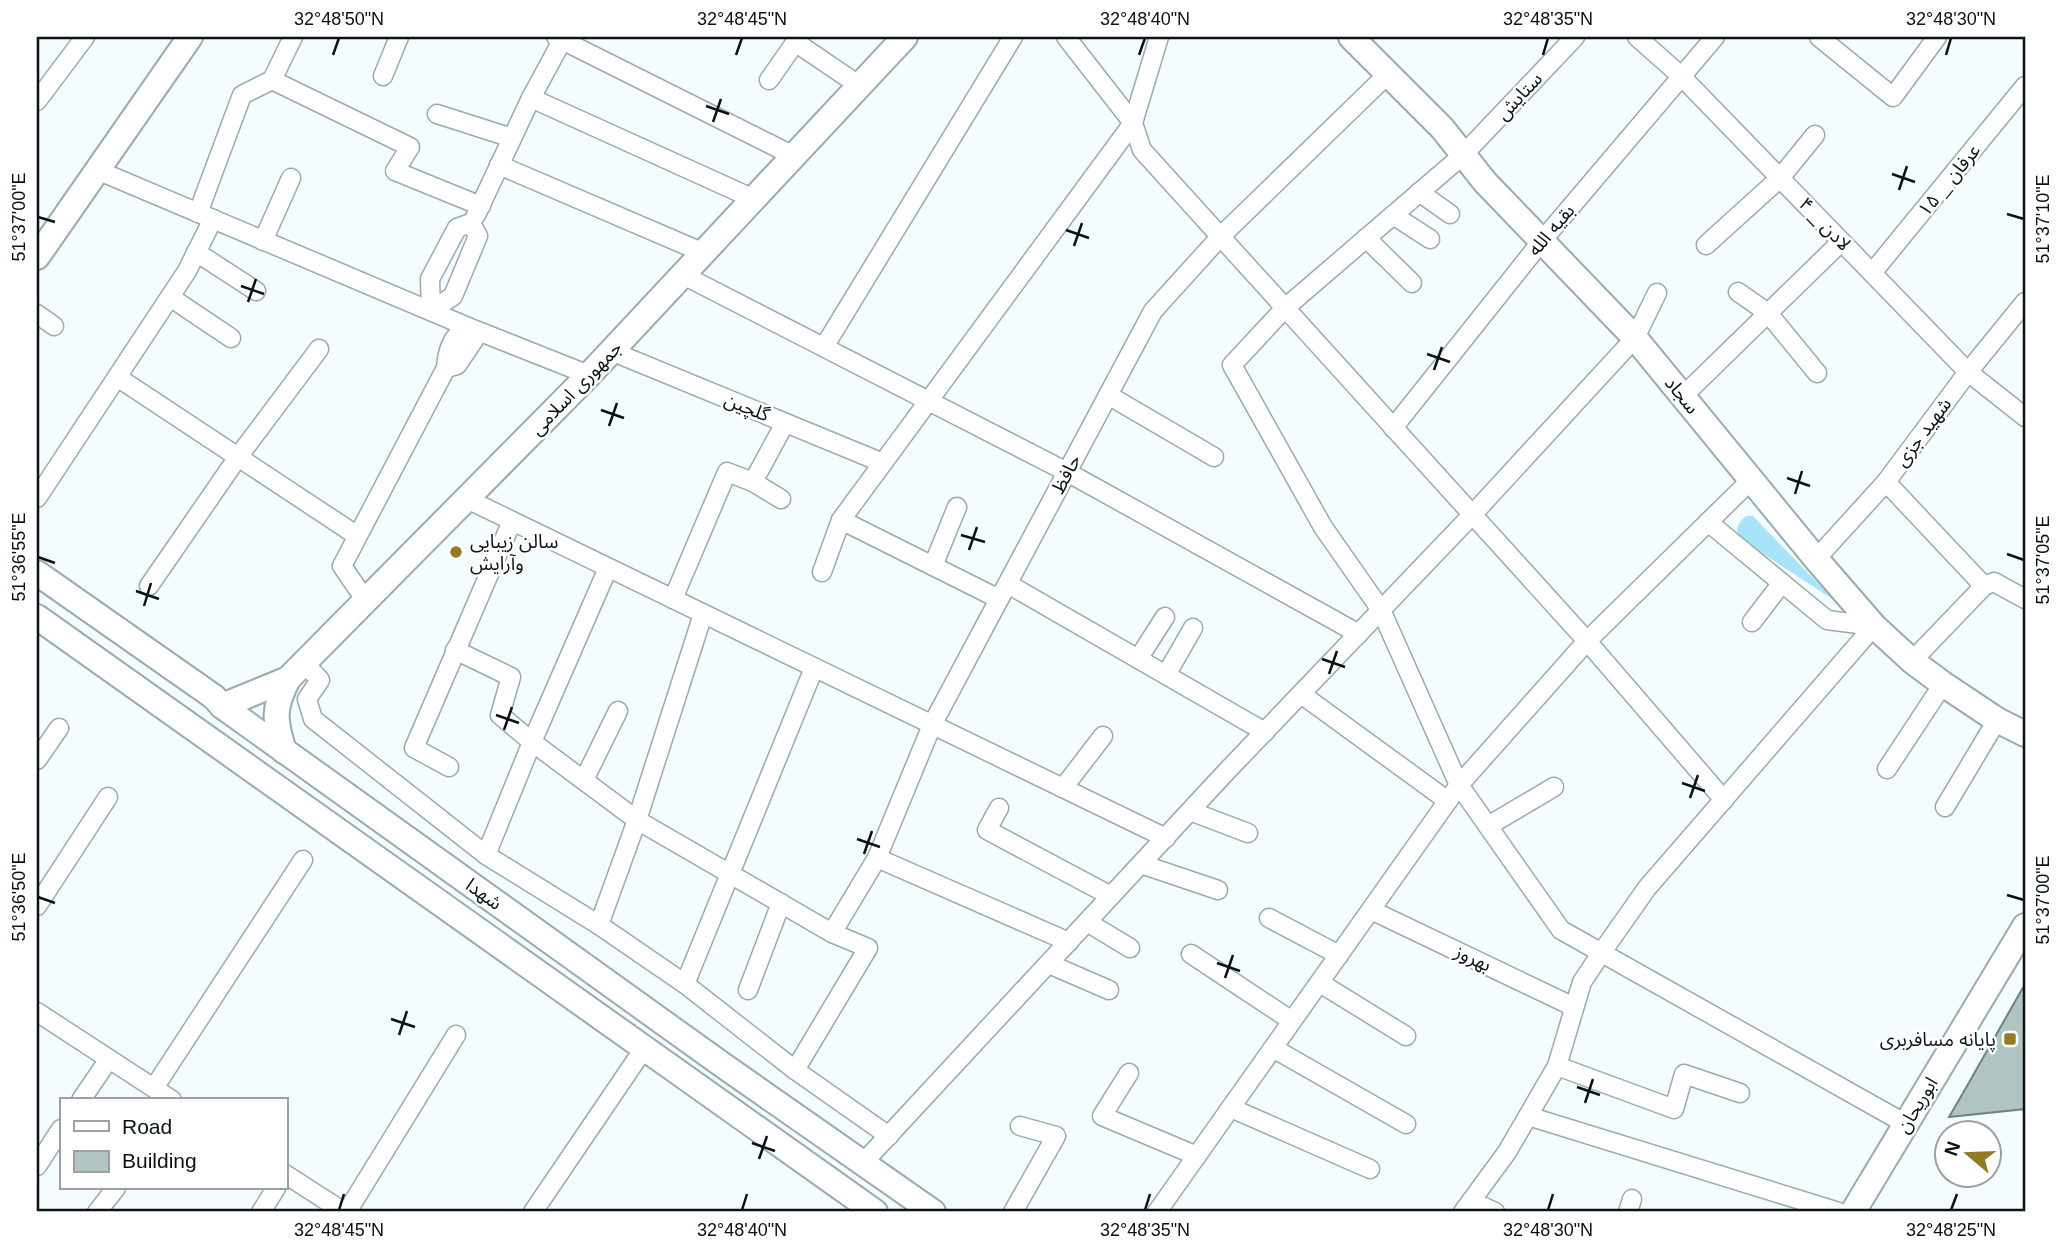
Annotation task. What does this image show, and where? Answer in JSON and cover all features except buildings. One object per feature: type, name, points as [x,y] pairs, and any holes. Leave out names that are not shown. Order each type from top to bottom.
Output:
[{"type":"street","points":[[37,100],[85,37]]},
{"type":"street","points":[[37,257],[190,37]]},
{"type":"street","points":[[37,498],[170,297],[196,252],[242,95],[272,80],[293,37]]},
{"type":"street","points":[[383,76],[399,37]]},
{"type":"street","name":"جمهوری اسلامی","points":[[218,701],[296,671],[589,375],[905,37]]},
{"type":"street","points":[[824,347],[1013,37]]},
{"type":"street","points":[[1066,37],[1133,123],[1142,150],[1587,641],[1724,800]]},
{"type":"street","points":[[821,572],[841,520],[1133,123],[1159,37]]},
{"type":"street","name":"سجاد","points":[[1352,37],[1442,128],[1541,242],[1635,338],[1874,626],[1912,661],[1943,684],[1997,720],[2025,734]]},
{"type":"street","name":"ستایش","points":[[1381,610],[1323,527],[1232,365],[1285,308],[1463,155],[1575,37]]},
{"type":"street","name":"لادن _ ۴","points":[[1637,37],[1681,76],[1968,372],[2025,417]]},
{"type":"street","name":"بقیه الله","points":[[1393,428],[1541,242],[1715,37]]},
{"type":"street","points":[[1819,37],[1893,97],[1937,37]]},
{"type":"street","points":[[431,312],[430,279],[457,228],[471,223],[481,206],[561,38],[794,156]]},
{"type":"street","points":[[769,80],[797,39],[860,86]]},
{"type":"street","name":"حافظ","points":[[832,933],[877,858],[932,725],[1153,311],[1220,236],[1388,73]]},
{"type":"street","points":[[272,80],[410,147],[395,171],[481,206]]},
{"type":"street","name":"عرفان _ ۱۵","points":[[1872,273],[2025,86]]},
{"type":"street","points":[[531,98],[754,199]]},
{"type":"street","points":[[437,114],[512,138]]},
{"type":"street","points":[[1706,244],[1780,178],[1815,135]]},
{"type":"street","points":[[499,165],[704,253]]},
{"type":"street","points":[[97,170],[431,312],[589,375]]},
{"type":"street","points":[[263,241],[291,178]]},
{"type":"street","points":[[1419,192],[1450,214]]},
{"type":"street","points":[[1393,215],[1430,239]]},
{"type":"street","points":[[431,312],[453,296],[478,236],[471,223]]},
{"type":"street","points":[[1366,238],[1412,283]]},
{"type":"street","points":[[1683,396],[1841,242]]},
{"type":"street","points":[[196,252],[256,291]]},
{"type":"street","points":[[683,275],[1067,472],[1359,634]]},
{"type":"street","points":[[1738,292],[1768,313],[1817,373]]},
{"type":"street","points":[[863,1163],[1635,338],[1657,293]]},
{"type":"street","points":[[170,297],[231,338]]},
{"type":"street","name":"شهید جزی","points":[[1816,559],[1886,482],[1968,372],[2025,302]]},
{"type":"street","points":[[37,314],[54,326]]},
{"type":"street","points":[[366,601],[342,566],[446,368],[447,352],[458,332],[468,327]]},
{"type":"street","points":[[149,586],[238,457],[319,349]]},
{"type":"street","name":"گلچین","points":[[611,351],[883,463]]},
{"type":"street","points":[[117,377],[356,535]]},
{"type":"street","points":[[1108,395],[1214,457]]},
{"type":"street","points":[[753,482],[785,423]]},
{"type":"street","points":[[673,599],[727,472],[753,482],[781,499]]},
{"type":"street","points":[[1157,1212],[1460,785],[1587,641],[1751,480]]},
{"type":"street","points":[[1886,482],[1984,586]]},
{"type":"street","points":[[467,499],[1166,838]]},
{"type":"street","points":[[933,566],[957,507]]},
{"type":"street","points":[[841,520],[933,566],[1004,592],[1138,659],[1265,732]]},
{"type":"street","points":[[449,767],[414,748],[512,521]]},
{"type":"street","points":[[1708,522],[1827,620],[1874,626]]},
{"type":"street","points":[[486,855],[608,568]]},
{"type":"street","name":"شهدا","points":[[37,573],[933,1212]]},
{"type":"street","points":[[1912,661],[1984,586],[1994,582],[2025,599]]},
{"type":"street","points":[[1752,621],[1782,583]]},
{"type":"street","points":[[37,591],[52,600],[75,599]]},
{"type":"street","points":[[1381,610],[1460,785],[1561,930],[1906,1124]]},
{"type":"street","points":[[599,925],[637,820],[703,614]]},
{"type":"street","name":"شهدا","points":[[37,617],[875,1212]]},
{"type":"street","points":[[1138,659],[1165,617]]},
{"type":"street","points":[[1495,1212],[1467,1207],[1507,1152],[1557,1066],[1582,982],[1647,888],[1874,626]]},
{"type":"street","points":[[1166,675],[1193,628]]},
{"type":"street","points":[[69,640],[96,632],[160,678],[218,701]]},
{"type":"street","points":[[455,650],[511,677],[500,715],[637,820],[832,933],[868,947],[795,1070]]},
{"type":"street","points":[[684,984],[814,668]]},
{"type":"street","points":[[284,751],[277,729],[276,702],[296,671],[320,680],[307,699],[313,719],[486,855],[599,925],[684,984],[795,1070],[889,1136]]},
{"type":"street","points":[[1887,769],[1943,684]]},
{"type":"street","points":[[1301,694],[1448,801]]},
{"type":"street","points":[[583,780],[618,711]]},
{"type":"street","points":[[1945,807],[1997,720]]},
{"type":"street","points":[[37,760],[59,728]]},
{"type":"street","points":[[1063,788],[1103,736]]},
{"type":"street","points":[[1488,826],[1554,787]]},
{"type":"street","points":[[37,906],[108,796]]},
{"type":"street","points":[[999,808],[987,830],[1111,896]]},
{"type":"street","points":[[1190,811],[1248,833]]},
{"type":"street","points":[[877,858],[1069,942]]},
{"type":"street","points":[[154,1088],[303,860]]},
{"type":"street","points":[[1141,864],[1218,890]]},
{"type":"street","points":[[748,990],[781,903]]},
{"type":"street","name":"بهروز","points":[[1371,910],[1574,1007]]},
{"type":"street","points":[[1269,918],[1339,955]]},
{"type":"street","points":[[1087,922],[1130,948]]},
{"type":"street","name":"ابوریحان","points":[[1853,1212],[2025,926]]},
{"type":"street","points":[[1191,954],[1292,1021]]},
{"type":"street","points":[[561,988],[579,961]]},
{"type":"street","points":[[1049,964],[1109,990]]},
{"type":"street","points":[[1320,983],[1406,1036]]},
{"type":"street","points":[[37,1012],[169,1098]]},
{"type":"street","points":[[287,1175],[346,1212],[456,1035]]},
{"type":"street","points":[[533,1212],[645,1047]]},
{"type":"street","points":[[1273,1048],[1406,1124]]},
{"type":"street","points":[[82,1098],[109,1059]]},
{"type":"street","points":[[1557,1066],[1675,1109],[1684,1074],[1740,1093]]},
{"type":"street","points":[[1129,1073],[1102,1116],[1197,1156]]},
{"type":"street","points":[[1231,1108],[1370,1169]]},
{"type":"street","points":[[1528,1116],[1839,1212]]},
{"type":"street","points":[[1013,1212],[1056,1136],[1020,1125]]},
{"type":"street","points":[[37,1166],[60,1131]]},
{"type":"street","points":[[97,1212],[114,1190]]},
{"type":"street","points":[[261,1212],[275,1190]]},
{"type":"shaded area","points":[[1746,516],[1753,516],[1834,600],[1739,538],[1738,526]]},
{"type":"place","name":"سالن زیبایی وآرایش","points":[[456,552]]},
{"type":"place","name":"پایانه مسافربری","points":[[2010,1039]]}]
